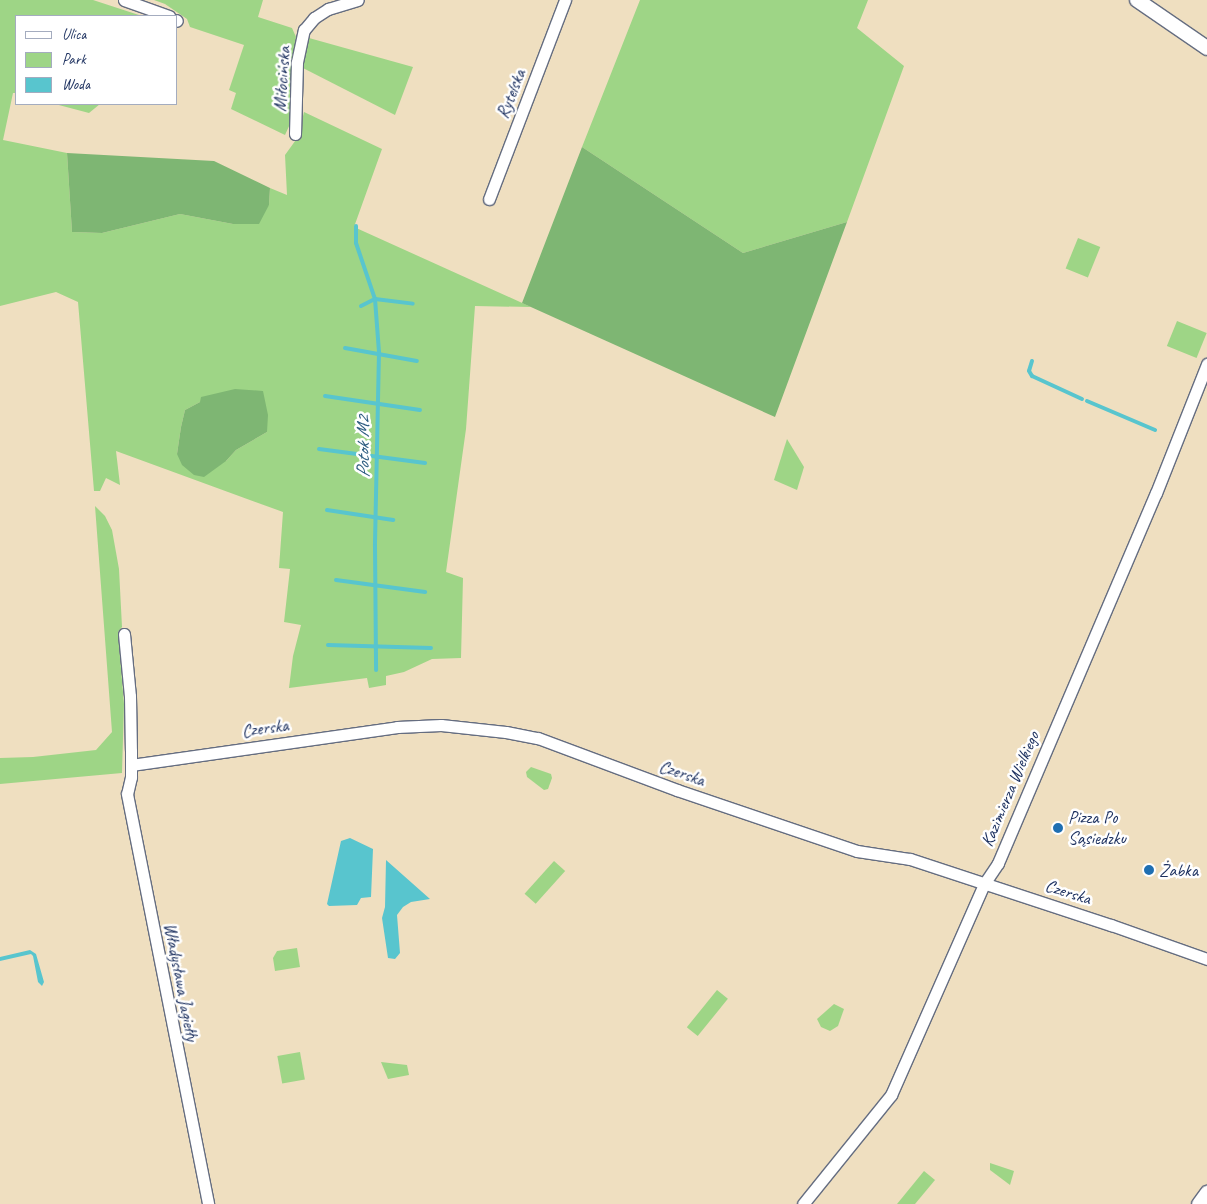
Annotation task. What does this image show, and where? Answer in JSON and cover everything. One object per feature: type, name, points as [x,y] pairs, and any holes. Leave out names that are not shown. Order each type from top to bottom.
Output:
[{"type":"main road","points":[[1198,1204],[1207,1192]]},
{"type":"street","points":[[124,0],[163,15]]},
{"type":"street","name":"Miłocińska","points":[[295,134],[297,62],[304,30],[314,18],[328,9],[358,0]]},
{"type":"street","name":"Rytelska","points":[[489,199],[565,0]]},
{"type":"street","points":[[1137,0],[1207,48]]},
{"type":"street","name":"Kazimierza Wielkiego","points":[[803,1204],[891,1095],[984,884],[998,862],[1156,493],[1207,364]]},
{"type":"street","name":"Władysława Jagiełły","points":[[124,634],[130,696],[131,766],[127,794],[208,1204]]},
{"type":"street","name":"Czerska","points":[[131,766],[397,726],[441,725],[497,730],[538,738],[671,788],[857,851],[910,859],[1111,925],[1207,959]]},
{"type":"green space","points":[[0,0],[93,0],[139,15],[15,15],[15,93],[13,93],[3,140],[67,153],[72,232],[102,233],[180,214],[233,224],[269,205],[270,188],[287,195],[285,155],[298,137],[304,112],[382,149],[354,227],[531,307],[475,306],[466,429],[446,572],[463,578],[461,658],[432,659],[404,672],[386,676],[386,685],[369,688],[367,678],[289,688],[293,656],[301,625],[284,622],[290,569],[279,568],[283,512],[116,451],[120,485],[106,478],[100,491],[94,491],[78,302],[56,292],[0,306]],"holes":[[[200,402],[267,432],[236,450],[226,461],[177,454],[185,410]]]},
{"type":"green space","points":[[154,0],[263,0],[258,17],[292,28],[296,37],[292,64],[290,124],[285,135],[231,109],[236,93],[229,90],[244,45],[190,27],[187,19],[165,4]]},
{"type":"green space","points":[[640,0],[868,0],[857,28],[904,66],[847,222],[743,253],[582,147]]},
{"type":"green space","points":[[309,38],[413,67],[395,115],[301,67]]},
{"type":"green space","points":[[59,105],[99,105],[89,113]]},
{"type":"green space","points":[[582,147],[743,253],[847,222],[775,417],[522,303]]},
{"type":"green space","points":[[67,153],[214,161],[270,188],[269,205],[259,224],[233,224],[180,214],[102,233],[72,232]]},
{"type":"green space","points":[[1078,238],[1100,247],[1088,278],[1066,269]]},
{"type":"green space","points":[[1177,321],[1207,333],[1197,358],[1167,346]]},
{"type":"green space","points":[[235,389],[263,391],[268,415],[267,432],[236,450],[226,461],[204,477],[194,475],[182,465],[177,454],[185,410],[200,402],[201,397]]},
{"type":"green space","points":[[787,439],[804,467],[797,490],[774,480]]},
{"type":"green space","points":[[95,506],[105,516],[112,530],[119,569],[122,627],[118,632],[124,704],[122,773],[0,784],[0,758],[33,757],[96,750],[112,732]]},
{"type":"green space","points":[[531,767],[551,774],[552,778],[548,789],[544,790],[527,777],[526,772]]},
{"type":"green space","points":[[554,861],[565,871],[536,904],[525,894]]},
{"type":"green space","points":[[297,948],[300,967],[275,971],[273,958],[277,951]]},
{"type":"green space","points":[[717,990],[728,999],[698,1036],[687,1027]]},
{"type":"green space","points":[[834,1004],[844,1009],[838,1026],[830,1031],[821,1027],[817,1019]]},
{"type":"green space","points":[[300,1052],[305,1080],[282,1084],[277,1056]]},
{"type":"green space","points":[[381,1062],[407,1065],[409,1075],[388,1079]]},
{"type":"green space","points":[[990,1163],[1014,1171],[1010,1185],[990,1170]]},
{"type":"green space","points":[[924,1171],[935,1180],[915,1204],[897,1204]]},
{"type":"water","points":[[350,838],[373,849],[371,897],[361,898],[357,905],[329,906],[327,904],[341,841]]},
{"type":"water","points":[[386,860],[430,899],[411,902],[403,907],[397,915],[400,953],[395,959],[388,958],[382,918],[385,907]]},
{"type":"water","points":[[30,950],[36,954],[44,982],[42,986],[38,982],[31,954],[0,961],[0,957]]},
{"type":"waterway","name":"Potok M2","points":[[356,226],[356,243],[375,299],[379,352],[375,546],[376,670]]},
{"type":"waterway","points":[[361,306],[375,299],[413,304]]},
{"type":"waterway","name":"Potok M2","points":[[345,348],[417,361]]},
{"type":"waterway","points":[[1032,361],[1029,371],[1032,376],[1082,399]]},
{"type":"waterway","points":[[325,396],[420,410]]},
{"type":"waterway","points":[[1087,401],[1155,430]]},
{"type":"waterway","points":[[319,449],[425,463]]},
{"type":"waterway","points":[[327,510],[393,520]]},
{"type":"waterway","points":[[336,580],[425,592]]},
{"type":"waterway","name":"Potok M2","points":[[328,645],[431,648]]},
{"type":"place","name":"Pizza Po Sąsiedzku","points":[[1058,828]]},
{"type":"place","name":"Żabka","points":[[1149,870]]}]
